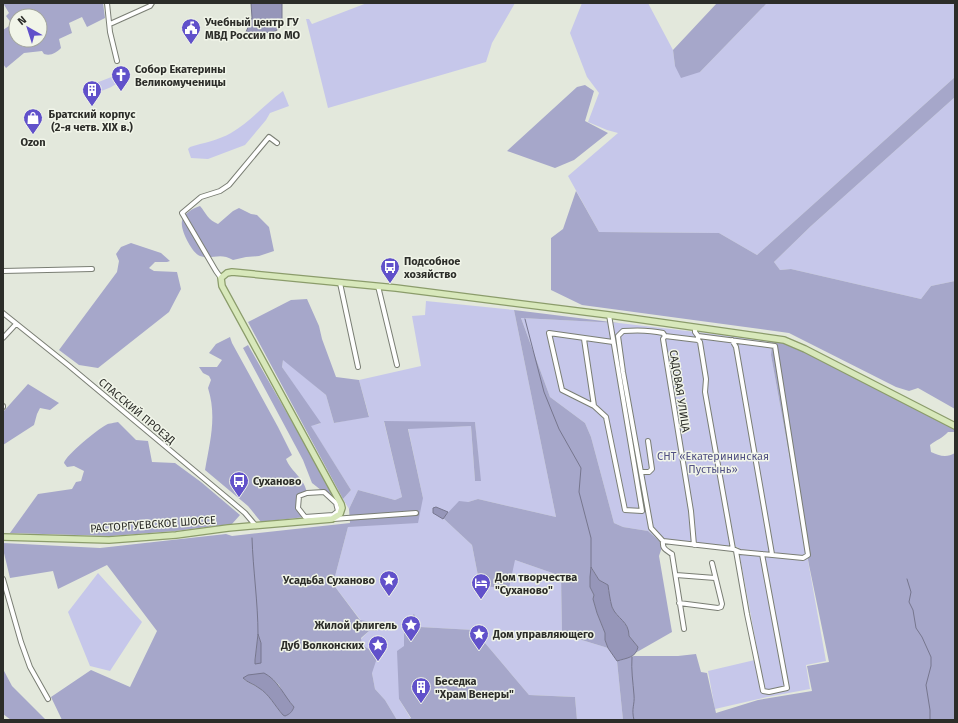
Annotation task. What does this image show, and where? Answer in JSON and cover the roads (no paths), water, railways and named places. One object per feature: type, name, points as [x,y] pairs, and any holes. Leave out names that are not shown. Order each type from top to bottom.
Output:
[{"type":"main road","points":[[332,519],[340,514],[342,508],[341,504],[220,282],[221,278],[227,273],[232,272],[378,286],[609,315],[784,340],[955,426]]},
{"type":"main road","name":"РАСТОРГУЕВСКОЕ ШОССЕ","points":[[3,537],[109,540],[176,535],[332,519]]},
{"type":"street","points":[[107,3],[110,32],[117,61]]},
{"type":"street","points":[[110,24],[150,6],[152,3]]},
{"type":"street","points":[[221,278],[212,266],[182,213],[201,197],[220,191],[229,185],[269,137],[277,144]]},
{"type":"street","points":[[3,271],[92,269]]},
{"type":"street","points":[[340,283],[358,367]]},
{"type":"street","points":[[378,286],[397,365]]},
{"type":"street","name":"СПАССКИЙ ПРОЕЗД","points":[[3,314],[118,406],[245,513],[256,526]]},
{"type":"street","points":[[609,315],[642,511],[625,510],[606,417],[594,406],[562,390],[549,333],[613,342]]},
{"type":"street","points":[[3,338],[16,324]]},
{"type":"street","points":[[696,328],[695,332],[700,342],[706,379],[705,392],[734,550],[763,690],[769,692],[787,688],[762,554]]},
{"type":"street","points":[[771,338],[774,346],[808,555],[803,558],[663,541],[651,528],[618,336],[623,331],[637,330],[663,333],[665,336],[732,340],[774,346]]},
{"type":"street","name":"САДОВАЯ УЛИЦА","points":[[665,336],[663,339],[665,354],[691,511],[694,545]]},
{"type":"street","points":[[584,339],[594,406]]},
{"type":"street","points":[[732,340],[736,347],[772,554]]},
{"type":"street","points":[[641,472],[649,472],[652,469],[648,441]]},
{"type":"street","points":[[324,492],[336,503],[338,511],[333,515],[305,517],[298,508],[299,496],[307,493],[324,492]]},
{"type":"street","points":[[332,519],[416,513]]},
{"type":"street","points":[[663,541],[664,549],[672,554],[684,629]]},
{"type":"street","points":[[679,603],[718,608],[721,607],[722,604],[712,563]]},
{"type":"street","points":[[676,574],[715,578]]},
{"type":"street","points":[[3,579],[21,642],[30,667],[48,699]]},
{"type":"waterway","points":[[525,319],[544,392],[559,429],[581,468],[579,492],[591,538],[591,567]]},
{"type":"waterway","points":[[252,538],[258,634]]},
{"type":"waterway","points":[[907,579],[911,592],[909,602],[913,610],[916,628],[931,657],[931,666],[926,685],[930,720]]},
{"type":"waterway","points":[[632,657],[634,720]]},
{"type":"place","name":"Учебный центр ГУ МВД России по МО","points":[[191,45]]},
{"type":"place","name":"Собор Екатерины Великомученицы","points":[[121,92]]},
{"type":"place","name":"Братский корпус (2-я четв. XIX в.)","points":[[92,107]]},
{"type":"place","name":"Ozon","points":[[33,135]]},
{"type":"place","name":"Подсобное хозяйство","points":[[390,284]]},
{"type":"place","name":"Суханово","points":[[239,498]]},
{"type":"place","name":"Усадьба Суханово","points":[[389,597]]},
{"type":"place","name":"Дом творчества \"Суханово\"","points":[[481,600]]},
{"type":"place","name":"Жилой флигель","points":[[411,642]]},
{"type":"place","name":"Дом управляющего","points":[[479,651]]},
{"type":"place","name":"Дуб Волконских","points":[[378,662]]},
{"type":"place","name":"Беседка \"Храм Венеры\"","points":[[421,704]]},
{"type":"park label","name":"СНТ «Екатерининская Пустынь»","points":[[713,462]]}]
